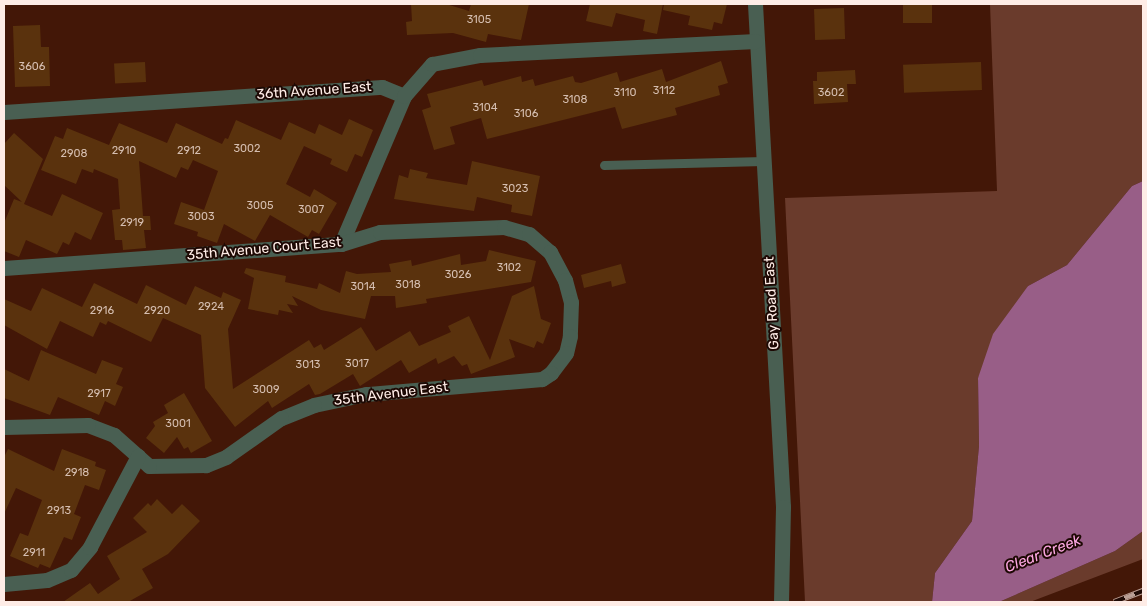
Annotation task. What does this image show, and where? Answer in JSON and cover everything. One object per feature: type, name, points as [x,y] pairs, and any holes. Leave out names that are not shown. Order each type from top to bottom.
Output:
[{"type":"street","name":"Gay Road East","points":[[754,4],[783,508],[781,602]]},
{"type":"street","points":[[341,244],[404,96],[432,64],[480,55],[756,41]]},
{"type":"street","name":"36th Avenue East","points":[[4,112],[382,87],[404,96]]},
{"type":"street","name":"35th Avenue Court East","points":[[4,268],[341,244],[380,232],[516,228],[529,234],[550,252],[565,280],[571,302]]},
{"type":"street","name":"35th Avenue East","points":[[4,427],[88,425],[114,435],[149,466],[206,465],[226,457],[281,418],[314,405],[366,394],[542,379],[551,373],[566,353],[570,336],[571,302]]},
{"type":"street","points":[[4,584],[47,580],[71,570],[90,547],[138,456]]},
{"type":"lane","points":[[604,165],[764,160]]},
{"type":"shaded area","points":[[990,4],[1143,4],[1143,181],[1132,186],[1067,265],[1028,286],[978,378],[979,446],[972,521],[935,573],[932,602],[805,602],[785,198],[997,191]]},
{"type":"shaded area","points":[[1143,531],[1143,559],[1030,602],[999,602],[1115,551]]},
{"type":"water","name":"Clear Creek","points":[[1143,181],[1143,531],[1115,551],[999,602],[932,602],[935,573],[972,521],[979,446],[978,378],[993,334],[1028,286],[1067,265],[1132,186]]},
{"type":"building","points":[[411,4],[446,4],[469,11],[471,4],[529,4],[521,40],[488,34],[486,42],[453,33],[407,35],[406,22],[412,21]]},
{"type":"building","points":[[590,4],[663,4],[657,34],[643,31],[645,20],[616,13],[612,27],[586,21]]},
{"type":"building","points":[[664,4],[727,4],[722,24],[714,22],[712,30],[688,25],[690,16],[663,10]]},
{"type":"building","points":[[903,4],[932,4],[932,23],[903,23]]},
{"type":"building","points":[[844,8],[845,39],[815,40],[814,9]]},
{"type":"building","points":[[40,25],[41,47],[49,47],[50,86],[15,87],[13,26]]},
{"type":"building","points":[[721,61],[728,83],[718,86],[720,95],[675,108],[677,115],[622,129],[615,107],[487,139],[481,118],[450,127],[455,144],[434,150],[422,110],[431,107],[427,94],[482,80],[484,86],[521,76],[522,82],[533,79],[535,86],[573,76],[575,82],[581,83],[617,72],[620,82],[662,69],[666,82]]},
{"type":"building","points":[[145,62],[146,82],[115,84],[114,64]]},
{"type":"building","points":[[981,62],[982,90],[904,93],[903,65]]},
{"type":"building","points":[[855,70],[856,84],[847,84],[848,102],[814,104],[813,81],[817,81],[817,72]]},
{"type":"building","points":[[349,119],[373,130],[362,157],[355,154],[347,172],[330,164],[332,159],[304,146],[286,184],[310,197],[314,189],[337,203],[319,234],[312,230],[308,237],[270,215],[255,241],[224,224],[217,243],[197,236],[198,232],[174,224],[181,202],[204,210],[218,171],[193,160],[188,170],[181,167],[176,178],[139,161],[143,216],[150,216],[151,230],[144,230],[146,248],[123,250],[122,240],[115,240],[112,210],[120,209],[118,179],[94,169],[93,173],[82,169],[76,184],[41,170],[55,136],[63,139],[67,128],[109,145],[119,123],[167,143],[176,123],[222,144],[225,138],[228,139],[236,120],[281,140],[289,122],[315,134],[319,124],[342,135]]},
{"type":"building","points":[[14,133],[43,159],[24,204],[52,216],[62,194],[103,213],[91,240],[75,232],[69,245],[63,242],[57,254],[26,240],[19,257],[4,251],[4,223],[14,199],[22,202],[4,185],[4,144]]},
{"type":"building","points":[[472,161],[540,176],[532,216],[511,212],[512,205],[477,197],[474,211],[394,199],[399,175],[408,178],[410,169],[428,173],[426,178],[467,185]]},
{"type":"building","points":[[489,250],[536,261],[531,282],[426,299],[427,303],[396,308],[395,296],[371,296],[365,319],[321,310],[292,296],[298,306],[287,304],[293,313],[279,310],[278,315],[248,309],[254,278],[244,273],[246,268],[286,276],[285,282],[317,289],[319,283],[340,293],[346,271],[357,274],[391,272],[389,264],[411,260],[412,266],[460,254],[461,265],[486,261]]},
{"type":"building","points":[[621,264],[626,283],[612,287],[611,281],[584,288],[581,275]]},
{"type":"building","points":[[94,283],[137,304],[146,285],[186,305],[195,286],[221,298],[223,292],[241,300],[228,329],[233,389],[309,340],[314,348],[321,344],[324,350],[361,327],[376,351],[410,331],[419,346],[451,332],[448,326],[469,316],[490,360],[512,296],[534,286],[541,319],[551,323],[543,344],[537,341],[534,348],[509,339],[515,357],[471,374],[467,364],[462,366],[454,356],[438,364],[436,358],[409,373],[401,360],[360,386],[353,374],[320,394],[315,395],[309,384],[272,408],[268,401],[235,427],[205,388],[201,335],[163,318],[151,342],[108,321],[106,325],[100,322],[93,337],[60,321],[47,349],[4,325],[4,299],[31,311],[42,288],[82,307]]},
{"type":"building","points":[[41,350],[96,374],[102,360],[123,368],[116,384],[123,387],[115,406],[105,401],[99,415],[58,397],[50,415],[4,398],[4,369],[29,381]]},
{"type":"building","points":[[184,393],[212,441],[191,453],[188,447],[184,449],[177,437],[164,453],[146,438],[155,426],[153,422],[168,413],[164,405]]},
{"type":"building","points":[[8,449],[54,471],[62,449],[96,462],[95,466],[106,470],[99,490],[85,485],[74,514],[81,517],[72,540],[64,537],[50,568],[40,564],[38,568],[10,556],[20,533],[28,536],[42,500],[16,488],[4,514],[4,457]]},
{"type":"building","points":[[157,499],[172,514],[182,504],[200,521],[168,554],[142,569],[153,588],[128,602],[63,602],[90,583],[98,594],[120,579],[107,556],[147,532],[133,518],[148,503],[151,506]]},
{"type":"railway","points":[[1114,602],[1143,591]]}]
